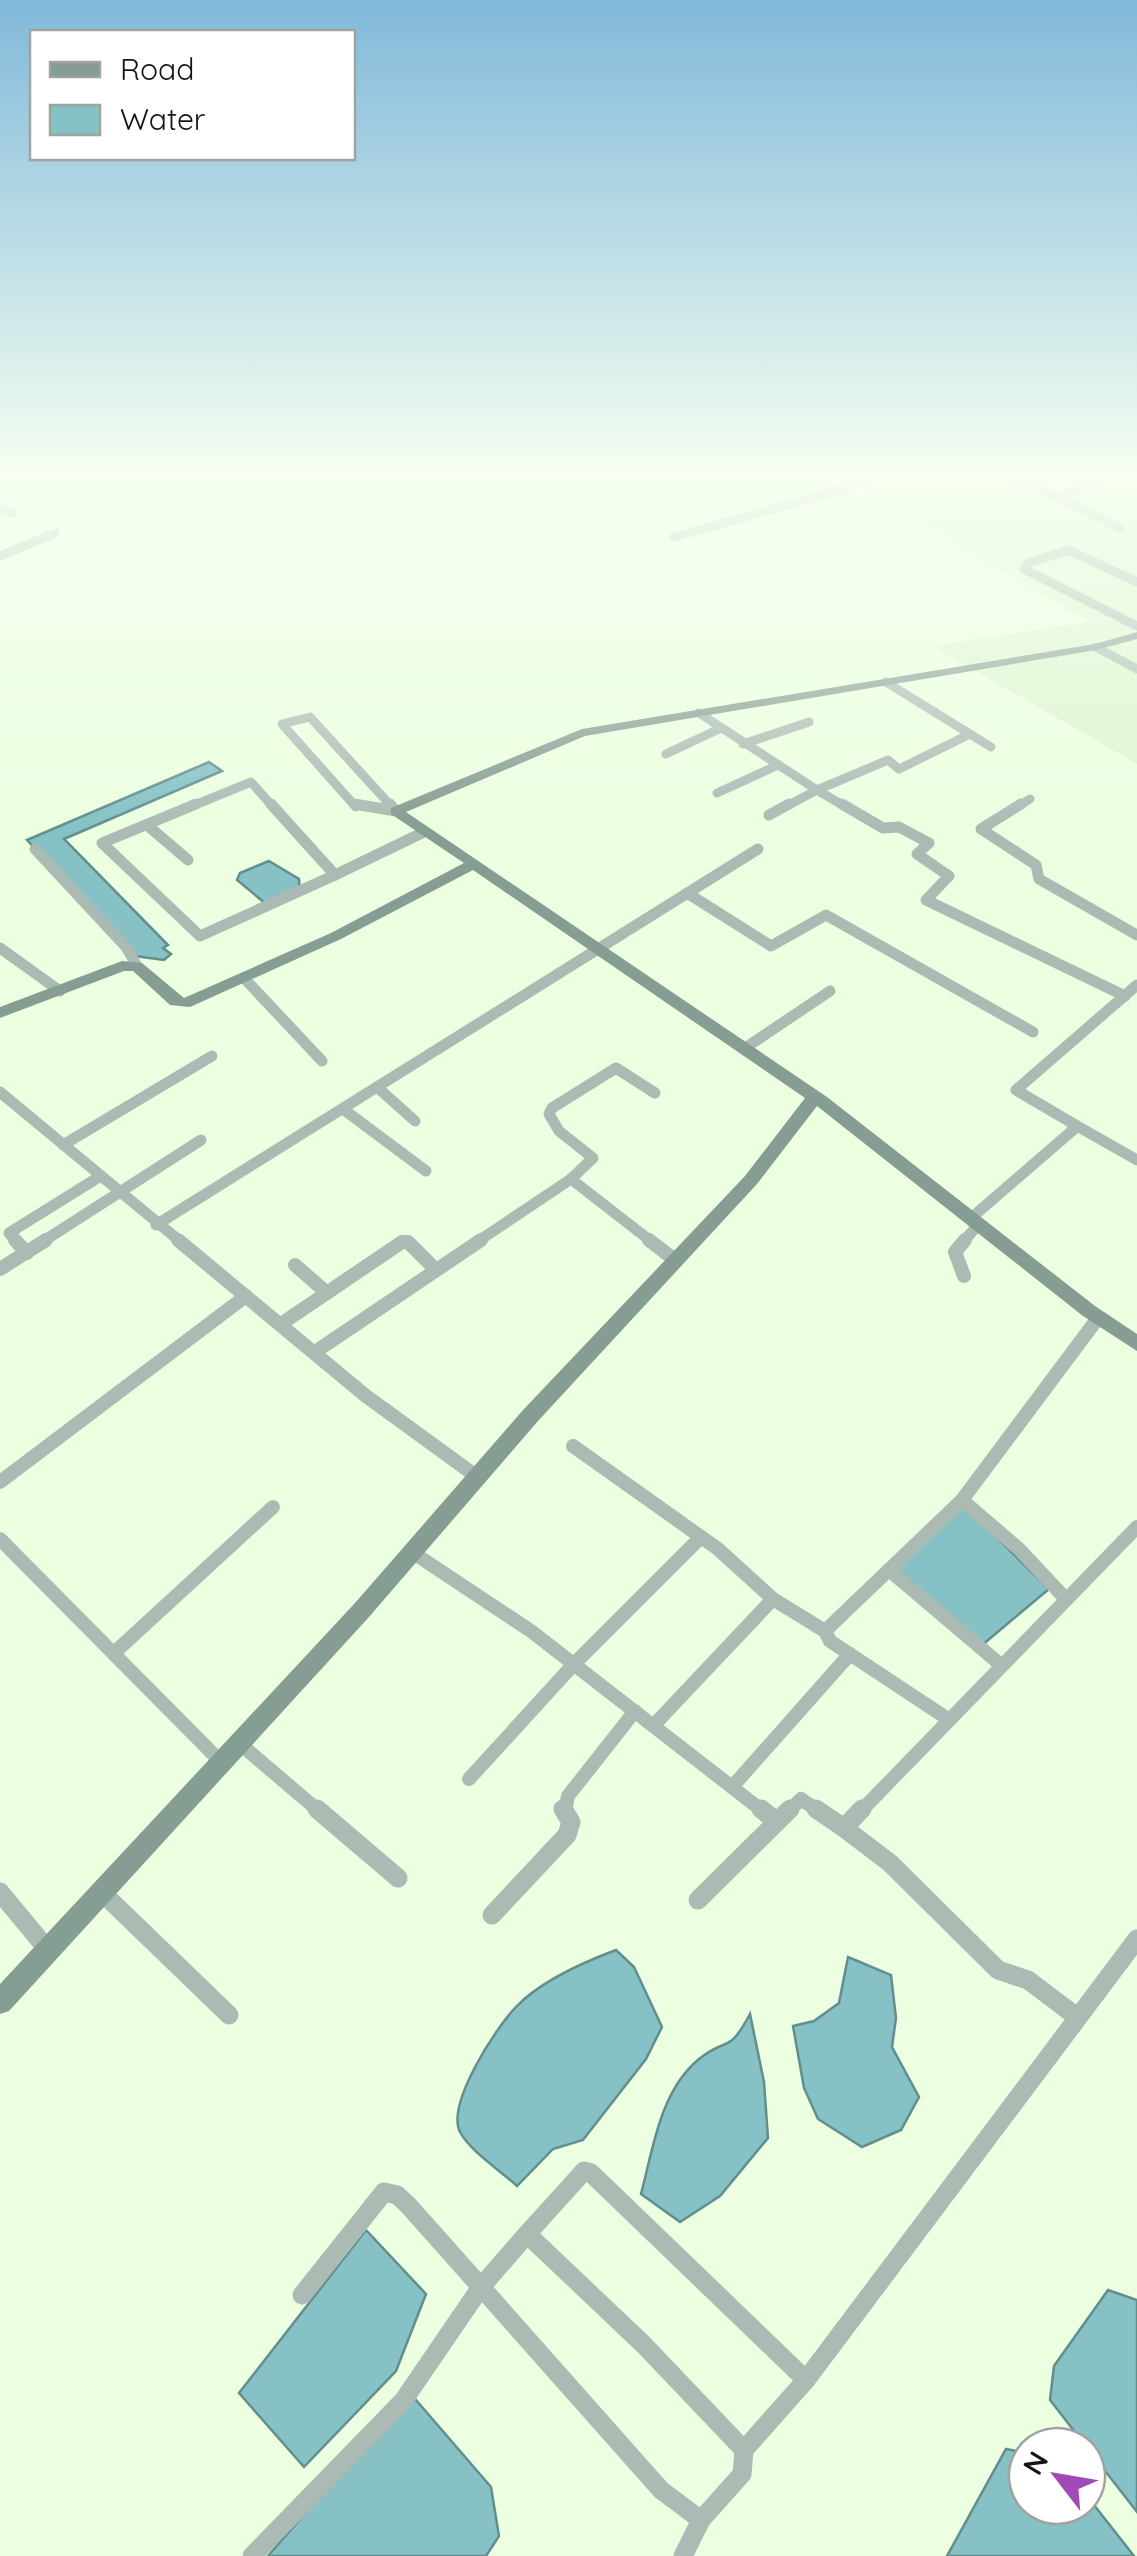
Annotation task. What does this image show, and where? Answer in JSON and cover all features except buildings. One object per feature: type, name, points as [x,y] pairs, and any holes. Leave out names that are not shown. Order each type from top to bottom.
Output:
[{"type":"street","points":[[1070,592],[1137,626]]},
{"type":"street","points":[[1137,634],[1096,647],[582,733],[396,811],[358,808],[282,724],[310,716],[396,811],[471,865],[603,948],[815,1097],[1098,1318],[1137,1344]]},
{"type":"street","points":[[1096,647],[1137,669]]},
{"type":"street","points":[[886,682],[991,748]]},
{"type":"street","points":[[699,713],[776,766],[883,828],[899,827],[929,842],[917,854],[949,876],[926,900],[1125,996]]},
{"type":"street","points":[[743,744],[809,722]]},
{"type":"street","points":[[666,754],[721,728]]},
{"type":"street","points":[[768,815],[888,760],[899,768],[926,759],[968,734]]},
{"type":"street","points":[[717,793],[776,766]]},
{"type":"street","points":[[336,877],[252,782],[102,843],[200,936],[336,877],[424,832]]},
{"type":"street","points":[[1030,800],[981,830],[1036,864],[1039,879],[1137,935]]},
{"type":"street","points":[[147,824],[188,860]]},
{"type":"street","points":[[35,849],[126,946],[138,966],[175,1002],[185,1003],[244,978],[471,865]]},
{"type":"street","points":[[156,1225],[758,849]]},
{"type":"street","points":[[686,894],[727,914],[771,946],[826,915],[1033,1032]]},
{"type":"street","points":[[0,948],[60,991]]},
{"type":"street","points":[[0,1013],[122,966],[138,966]]},
{"type":"street","points":[[244,978],[322,1060]]},
{"type":"street","points":[[1137,985],[1016,1090],[1137,1160]]},
{"type":"street","points":[[745,1048],[830,990]]},
{"type":"street","points":[[63,1145],[212,1056]]},
{"type":"street","points":[[315,1352],[571,1178],[592,1158],[558,1131],[549,1114],[552,1108],[616,1068],[655,1094]]},
{"type":"street","points":[[377,1087],[415,1121]]},
{"type":"street","points":[[0,1092],[156,1225],[476,1476]]},
{"type":"street","points":[[0,2002],[412,1552],[476,1476],[751,1180],[815,1097]]},
{"type":"street","points":[[343,1109],[426,1171]]},
{"type":"street","points":[[964,1276],[956,1252],[974,1222],[1064,1142],[1073,1130],[1072,1123]]},
{"type":"street","points":[[0,1269],[201,1140]]},
{"type":"street","points":[[27,1253],[10,1233],[99,1176]]},
{"type":"street","points":[[571,1178],[674,1260]]},
{"type":"street","points":[[281,1324],[402,1242],[408,1242],[436,1270]]},
{"type":"street","points":[[295,1266],[327,1293]]},
{"type":"street","points":[[0,1482],[246,1296]]},
{"type":"street","points":[[825,1631],[962,1500],[1098,1318]]},
{"type":"street","points":[[573,1446],[701,1537],[773,1598],[825,1631],[830,1641],[948,1720]]},
{"type":"street","points":[[962,1500],[1064,1597]]},
{"type":"street","points":[[114,1653],[273,1507]]},
{"type":"street","points":[[844,1828],[1064,1597],[1137,1527]]},
{"type":"street","points":[[469,1779],[573,1664],[701,1537]]},
{"type":"street","points":[[0,1540],[221,1762]]},
{"type":"street","points":[[412,1552],[573,1664],[775,1820]]},
{"type":"street","points":[[889,1570],[1001,1665]]},
{"type":"street","points":[[654,1725],[773,1598]]},
{"type":"street","points":[[732,1787],[850,1654]]},
{"type":"street","points":[[492,1915],[567,1835],[571,1822],[564,1809],[568,1796],[636,1711]]},
{"type":"street","points":[[239,1743],[398,1878]]},
{"type":"street","points":[[698,1900],[763,1838],[775,1820],[801,1800],[890,1863],[998,1970],[1028,1980],[1076,2018]]},
{"type":"street","points":[[0,1892],[48,1950]]},
{"type":"street","points":[[112,1902],[229,2015]]},
{"type":"street","points":[[683,2556],[702,2520],[742,2474],[744,2450],[806,2380],[1137,1939]]},
{"type":"street","points":[[252,2556],[403,2401],[481,2287],[584,2171],[591,2173],[806,2380]]},
{"type":"street","points":[[302,2295],[384,2192],[397,2195],[661,2490],[702,2520]]},
{"type":"street","points":[[527,2234],[644,2345],[744,2450]]},
{"type":"shaded area","points":[[1038,592],[1137,592],[1137,764],[932,646],[1089,622]]},
{"type":"water","points":[[209,762],[222,771],[64,839],[168,945],[163,948],[171,954],[164,960],[135,956],[27,840]]},
{"type":"water","points":[[269,861],[299,879],[300,891],[266,904],[237,880],[240,873]]},
{"type":"water","points":[[958,1505],[968,1509],[1049,1589],[981,1646],[890,1568]]},
{"type":"water","points":[[616,1950],[634,1967],[662,2027],[646,2059],[583,2140],[553,2149],[517,2186],[460,2132],[458,2119],[466,2086],[496,2032],[515,2008],[562,1974]]},
{"type":"water","points":[[848,1957],[891,1975],[896,2018],[892,2047],[919,2097],[901,2130],[862,2147],[818,2119],[804,2088],[793,2026],[814,2021],[839,2003]]},
{"type":"water","points":[[750,2014],[764,2082],[768,2138],[720,2196],[680,2222],[641,2194],[660,2122],[686,2072],[709,2052],[732,2040]]},
{"type":"water","points":[[366,2230],[426,2294],[396,2371],[304,2467],[239,2393]]},
{"type":"water","points":[[1108,2290],[1137,2300],[1137,2512],[1107,2473],[1107,2426],[1070,2426],[1050,2400],[1054,2366]]},
{"type":"water","points":[[410,2393],[491,2487],[499,2536],[486,2556],[268,2556]]},
{"type":"water","points":[[1006,2449],[1007,2526],[1107,2526],[1107,2522],[1134,2556],[947,2556]]}]
